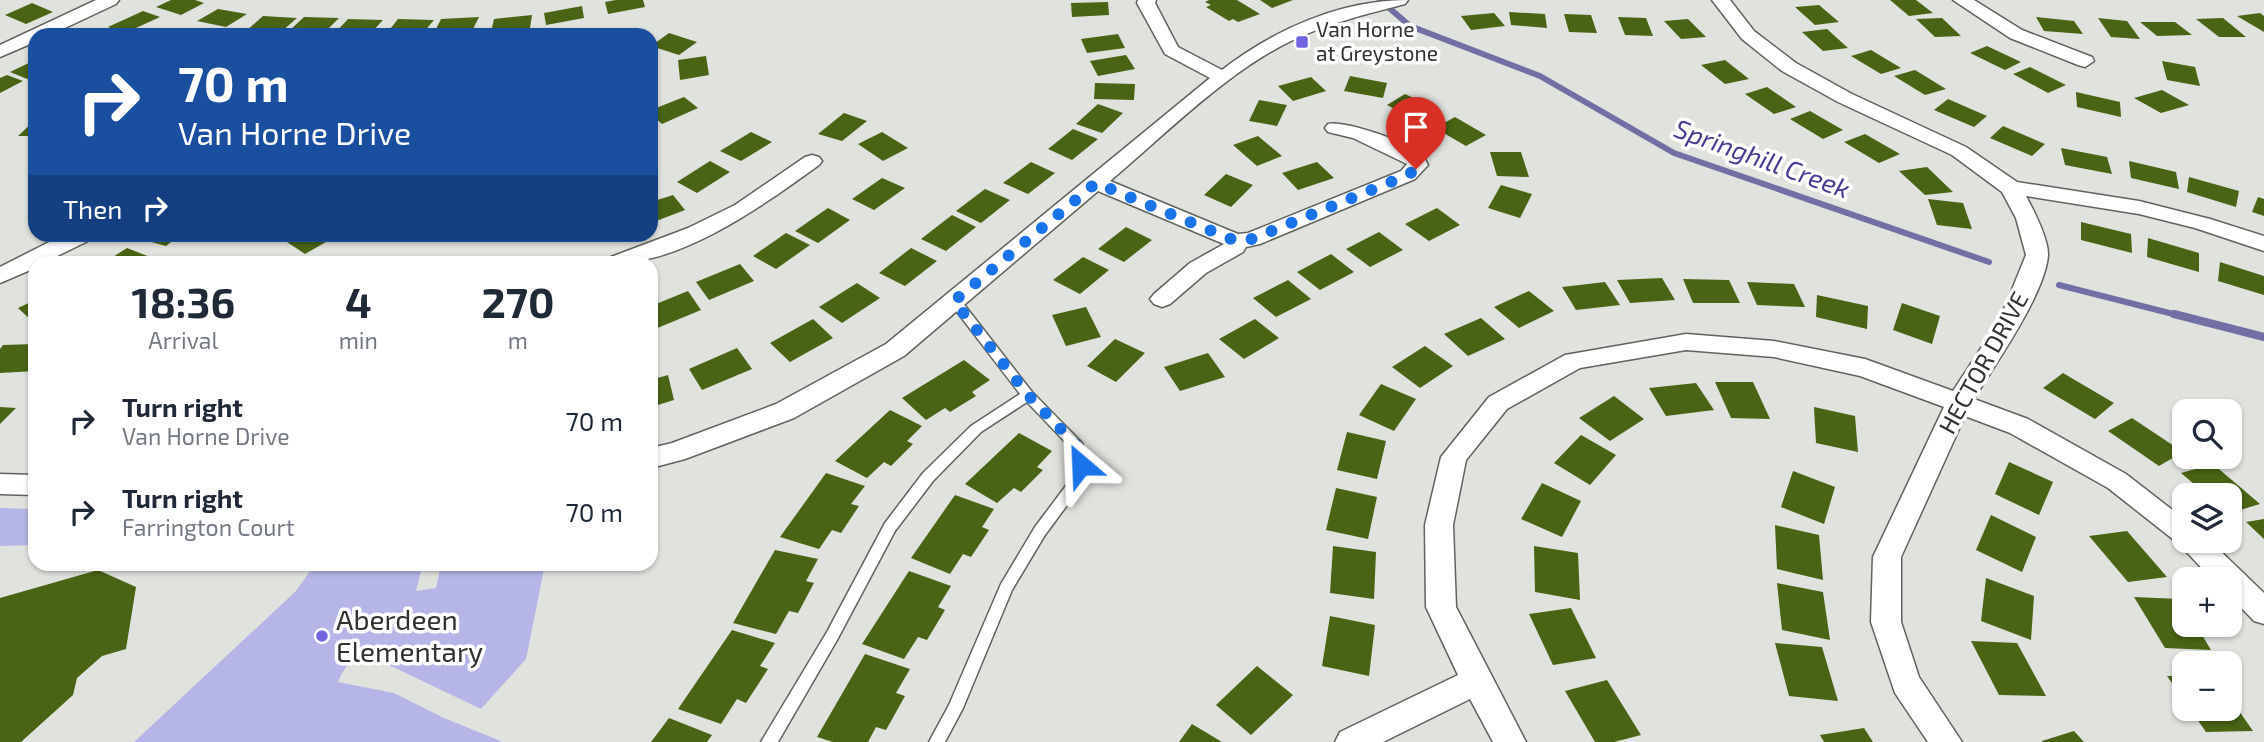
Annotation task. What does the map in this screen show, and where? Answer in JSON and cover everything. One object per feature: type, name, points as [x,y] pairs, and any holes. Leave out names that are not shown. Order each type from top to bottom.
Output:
[{"type":"street","points":[[50,28],[110,0]]},
{"type":"street","points":[[1147,0],[1146,3],[1171,50],[1222,77]]},
{"type":"street","points":[[658,456],[785,411],[895,350],[1222,77],[1285,37],[1330,18],[1399,0]]},
{"type":"street","name":"HECTOR DRIVE","points":[[1721,0],[1748,35],[1789,67],[1845,98],[1959,150],[2011,188],[2027,218],[2037,255],[2011,320],[1958,404],[1887,558],[1886,622],[1906,683],[1946,742]]},
{"type":"street","points":[[1962,0],[2016,34],[2085,61]]},
{"type":"street","points":[[0,52],[28,38]]},
{"type":"street","points":[[1096,183],[1236,241],[1252,239],[1408,175],[1416,169],[1418,164],[1415,159],[1359,133],[1335,128]]},
{"type":"street","points":[[634,256],[696,233],[743,210],[812,161]]},
{"type":"street","points":[[2011,188],[2077,195],[2166,214],[2264,244]]},
{"type":"street","points":[[1162,299],[1198,268],[1235,247],[1236,241]]},
{"type":"street","points":[[39,256],[68,242]]},
{"type":"street","points":[[0,275],[28,261]]},
{"type":"street","points":[[1510,742],[1476,681],[1441,607],[1439,525],[1454,457],[1498,402],[1574,361],[1686,342],[1774,349],[1865,368],[2019,426],[2118,481],[2172,524]]},
{"type":"street","points":[[0,484],[28,485]]},
{"type":"street","points":[[2204,553],[2264,612]]},
{"type":"street","points":[[1351,742],[1476,681]]},
{"type":"lane","points":[[937,742],[955,708],[1006,588],[1040,531],[1074,485],[1081,465],[1077,446],[1028,395],[954,301]]},
{"type":"lane","points":[[769,742],[832,636],[890,527],[928,477],[976,429],[1028,395]]},
{"type":"shaded area","points":[[0,508],[28,509],[28,545],[0,546]]},
{"type":"shaded area","points":[[310,571],[421,571],[416,591],[436,588],[440,571],[544,571],[526,659],[481,709],[368,655],[349,664],[338,682],[394,693],[444,718],[503,742],[134,742],[296,591]]},
{"type":"building","points":[[171,0],[195,0],[204,3],[181,15],[156,7]]},
{"type":"building","points":[[643,0],[645,7],[608,14],[605,2]]},
{"type":"building","points":[[1237,0],[1260,14],[1238,22],[1233,19],[1229,21],[1206,7],[1211,5],[1205,2]]},
{"type":"building","points":[[1260,0],[1293,0],[1272,8]]},
{"type":"building","points":[[1890,0],[1916,0],[1933,13],[1909,16]]},
{"type":"building","points":[[1108,2],[1109,15],[1072,17],[1071,3]]},
{"type":"building","points":[[32,3],[53,12],[26,24],[5,15]]},
{"type":"building","points":[[1819,5],[1839,22],[1815,25],[1795,7]]},
{"type":"building","points":[[582,6],[584,18],[546,25],[544,13]]},
{"type":"building","points":[[218,9],[247,14],[226,27],[197,21]]},
{"type":"building","points":[[143,11],[160,17],[136,28],[108,27]]},
{"type":"building","points":[[1509,12],[1545,14],[1547,28],[1511,25]]},
{"type":"building","points":[[1494,13],[1505,26],[1471,30],[1461,16]]},
{"type":"building","points":[[2260,13],[2264,16],[2264,32],[2237,16]]},
{"type":"building","points":[[1564,14],[1591,15],[1597,33],[1569,32]]},
{"type":"building","points":[[532,15],[530,28],[492,28],[494,19]]},
{"type":"building","points":[[263,16],[297,18],[286,28],[249,28]]},
{"type":"building","points":[[304,17],[339,18],[329,28],[292,28]]},
{"type":"building","points":[[479,17],[474,28],[436,28],[441,19]]},
{"type":"building","points":[[1618,17],[1646,18],[1653,36],[1625,35]]},
{"type":"building","points":[[2036,17],[2074,21],[2083,34],[2044,31]]},
{"type":"building","points":[[1942,18],[1961,36],[1935,37],[1916,19]]},
{"type":"building","points":[[2098,18],[2127,21],[2140,39],[2111,37]]},
{"type":"building","points":[[2223,18],[2246,37],[2219,37],[2196,19]]},
{"type":"building","points":[[348,19],[383,20],[376,28],[340,28]]},
{"type":"building","points":[[398,19],[434,20],[427,28],[391,28]]},
{"type":"building","points":[[1688,19],[1706,37],[1681,39],[1664,21]]},
{"type":"building","points":[[2140,22],[2175,22],[2192,35],[2157,36]]},
{"type":"building","points":[[1827,29],[1848,48],[1823,51],[1802,32]]},
{"type":"building","points":[[669,33],[697,42],[679,55],[658,48],[658,41]]},
{"type":"building","points":[[1118,34],[1125,48],[1087,53],[1081,39]]},
{"type":"building","points":[[1987,46],[2021,62],[2005,70],[1970,53]]},
{"type":"building","points":[[1871,50],[1901,68],[1881,74],[1851,56]]},
{"type":"building","points":[[1126,55],[1135,69],[1098,76],[1090,61]]},
{"type":"building","points":[[706,56],[709,75],[680,80],[678,60]]},
{"type":"building","points":[[1725,60],[1749,79],[1725,84],[1701,65]]},
{"type":"building","points":[[2162,61],[2195,67],[2200,86],[2167,80]]},
{"type":"building","points":[[28,63],[27,79],[10,72]]},
{"type":"building","points":[[2030,67],[2066,85],[2048,93],[2013,74]]},
{"type":"building","points":[[1915,70],[1946,89],[1925,95],[1894,76]]},
{"type":"building","points":[[7,75],[23,81],[0,93],[0,78]]},
{"type":"building","points":[[1350,76],[1387,83],[1383,98],[1344,91]]},
{"type":"building","points":[[1311,77],[1326,91],[1293,101],[1278,86]]},
{"type":"building","points":[[1095,83],[1135,84],[1134,100],[1094,99]]},
{"type":"building","points":[[1767,87],[1796,107],[1774,114],[1745,94]]},
{"type":"building","points":[[2162,90],[2189,105],[2161,113],[2134,98]]},
{"type":"building","points":[[2076,92],[2120,102],[2121,117],[2077,107]]},
{"type":"building","points":[[1405,94],[1437,109],[1418,121],[1387,105]]},
{"type":"building","points":[[684,97],[698,108],[662,124],[658,120],[658,107]]},
{"type":"building","points":[[1948,99],[1987,116],[1974,127],[1934,110]]},
{"type":"building","points":[[1259,100],[1287,105],[1277,126],[1249,121]]},
{"type":"building","points":[[1098,104],[1123,113],[1102,133],[1076,124]]},
{"type":"building","points":[[1810,111],[1843,130],[1823,139],[1790,119]]},
{"type":"building","points":[[844,113],[867,121],[842,141],[818,134]]},
{"type":"building","points":[[1455,117],[1486,135],[1466,146],[1435,128]]},
{"type":"building","points":[[2003,126],[2045,144],[2032,156],[1990,138]]},
{"type":"building","points":[[28,127],[28,136],[18,136]]},
{"type":"building","points":[[1073,129],[1098,139],[1072,160],[1048,149]]},
{"type":"building","points":[[751,132],[772,142],[741,161],[720,151]]},
{"type":"building","points":[[882,132],[908,148],[883,161],[858,144]]},
{"type":"building","points":[[1865,134],[1900,154],[1879,163],[1844,142]]},
{"type":"building","points":[[1258,136],[1282,156],[1257,166],[1233,145]]},
{"type":"building","points":[[2061,148],[2107,157],[2112,174],[2065,165]]},
{"type":"building","points":[[1490,152],[1521,152],[1529,177],[1497,176]]},
{"type":"building","points":[[710,161],[730,172],[697,193],[677,182]]},
{"type":"building","points":[[2129,161],[2176,172],[2179,189],[2131,178]]},
{"type":"building","points":[[1031,162],[1055,173],[1028,194],[1003,183]]},
{"type":"building","points":[[1317,162],[1334,178],[1298,190],[1282,173]]},
{"type":"building","points":[[1927,167],[1953,192],[1925,195],[1899,171]]},
{"type":"building","points":[[1226,174],[1253,185],[1231,207],[1204,195]]},
{"type":"building","points":[[2189,177],[2239,191],[2236,207],[2187,192]]},
{"type":"building","points":[[882,178],[905,188],[874,210],[852,199]]},
{"type":"building","points":[[1501,185],[1532,194],[1520,218],[1488,208]]},
{"type":"building","points":[[985,189],[1010,200],[981,223],[956,211]]},
{"type":"building","points":[[673,195],[685,210],[658,220],[658,200]]},
{"type":"building","points":[[2258,197],[2264,199],[2264,216],[2252,212]]},
{"type":"building","points":[[1928,199],[1963,203],[1972,229],[1937,225]]},
{"type":"building","points":[[828,208],[850,220],[818,243],[795,231]]},
{"type":"building","points":[[1437,208],[1460,225],[1429,241],[1405,224]]},
{"type":"building","points":[[952,215],[976,227],[946,251],[921,239]]},
{"type":"building","points":[[2081,222],[2131,234],[2132,253],[2081,240]]},
{"type":"building","points":[[1126,227],[1152,240],[1124,262],[1098,249]]},
{"type":"building","points":[[1379,232],[1403,250],[1370,267],[1346,249]]},
{"type":"building","points":[[786,233],[810,245],[776,269],[753,256]]},
{"type":"building","points":[[2148,238],[2199,253],[2199,272],[2147,257]]},
{"type":"building","points":[[151,242],[171,242],[166,246]]},
{"type":"building","points":[[287,242],[326,242],[305,254]]},
{"type":"building","points":[[127,248],[147,256],[114,256]]},
{"type":"building","points":[[911,248],[937,261],[905,286],[879,273]]},
{"type":"building","points":[[1331,254],[1354,272],[1320,290],[1297,272]]},
{"type":"building","points":[[1083,257],[1109,270],[1080,294],[1053,280]]},
{"type":"building","points":[[2220,262],[2264,276],[2264,295],[2218,281]]},
{"type":"building","points":[[740,264],[754,281],[709,300],[696,282]]},
{"type":"building","points":[[1662,278],[1675,300],[1630,303],[1617,280]]},
{"type":"building","points":[[1683,279],[1729,280],[1740,303],[1693,303]]},
{"type":"building","points":[[1288,280],[1311,299],[1276,317],[1253,298]]},
{"type":"building","points":[[1605,282],[1620,305],[1576,310],[1562,287]]},
{"type":"building","points":[[1747,282],[1794,284],[1805,307],[1757,305]]},
{"type":"building","points":[[857,283],[880,298],[842,323],[819,307]]},
{"type":"building","points":[[688,291],[701,310],[658,328],[658,303]]},
{"type":"building","points":[[1529,291],[1554,311],[1519,328],[1494,307]]},
{"type":"building","points":[[1817,295],[1868,306],[1867,329],[1816,317]]},
{"type":"building","points":[[28,303],[28,317],[18,308]]},
{"type":"building","points":[[1902,303],[1940,316],[1932,344],[1893,330]]},
{"type":"building","points":[[1086,307],[1101,337],[1066,346],[1052,315]]},
{"type":"building","points":[[1481,318],[1505,339],[1468,356],[1444,334]]},
{"type":"building","points":[[813,319],[833,338],[790,362],[770,343]]},
{"type":"building","points":[[1255,319],[1279,338],[1244,359],[1219,339]]},
{"type":"building","points":[[1115,339],[1145,353],[1116,382],[1087,366]]},
{"type":"building","points":[[28,344],[28,371],[0,373],[0,349],[3,345]]},
{"type":"building","points":[[1425,346],[1453,366],[1420,388],[1392,367]]},
{"type":"building","points":[[737,348],[752,369],[702,390],[689,369]]},
{"type":"building","points":[[1208,353],[1225,377],[1180,391],[1164,367]]},
{"type":"building","points":[[964,360],[990,380],[972,392],[976,396],[950,412],[945,408],[926,420],[902,398]]},
{"type":"building","points":[[2063,373],[2114,403],[2095,419],[2043,388]]},
{"type":"building","points":[[668,375],[674,400],[658,405],[658,378]]},
{"type":"building","points":[[1715,382],[1753,382],[1770,419],[1731,418]]},
{"type":"building","points":[[1696,383],[1714,410],[1666,416],[1649,388]]},
{"type":"building","points":[[1381,384],[1416,399],[1394,431],[1359,415]]},
{"type":"building","points":[[1614,396],[1644,419],[1610,441],[1579,418]]},
{"type":"building","points":[[0,407],[16,408],[0,424]]},
{"type":"building","points":[[1814,407],[1855,416],[1858,452],[1816,443]]},
{"type":"building","points":[[890,410],[922,426],[907,441],[913,444],[891,466],[884,462],[867,478],[835,461]]},
{"type":"building","points":[[2132,418],[2172,445],[2172,458],[2159,466],[2108,431]]},
{"type":"building","points":[[1347,432],[1386,441],[1377,479],[1337,470]]},
{"type":"building","points":[[1019,433],[1052,451],[1037,467],[1043,470],[1021,492],[1014,488],[997,503],[965,484]]},
{"type":"building","points":[[1581,435],[1616,455],[1590,485],[1554,463]]},
{"type":"building","points":[[2009,462],[2053,482],[2039,515],[1995,494]]},
{"type":"building","points":[[2195,469],[2219,469],[2235,483],[2193,483],[2181,473]]},
{"type":"building","points":[[1793,471],[1835,487],[1824,524],[1781,507]]},
{"type":"building","points":[[826,473],[865,486],[851,504],[859,506],[841,533],[832,530],[819,549],[780,537]]},
{"type":"building","points":[[1542,483],[1581,501],[1562,537],[1521,519]]},
{"type":"building","points":[[1336,488],[1377,497],[1368,539],[1326,530]]},
{"type":"building","points":[[2242,489],[2260,504],[2242,509]]},
{"type":"building","points":[[955,495],[994,509],[982,527],[989,530],[971,557],[963,554],[950,574],[911,558]]},
{"type":"building","points":[[1991,515],[2036,537],[2022,572],[1976,550]]},
{"type":"building","points":[[2264,519],[2264,539],[2246,522]]},
{"type":"building","points":[[1775,525],[1819,535],[1823,580],[1777,569]]},
{"type":"building","points":[[2127,531],[2167,577],[2128,582],[2089,536]]},
{"type":"building","points":[[1333,546],[1376,552],[1374,599],[1330,593]]},
{"type":"building","points":[[1534,546],[1578,553],[1580,600],[1535,592]]},
{"type":"building","points":[[775,550],[818,559],[806,581],[814,583],[798,613],[789,611],[776,634],[733,623]]},
{"type":"building","points":[[94,571],[136,587],[126,649],[102,656],[77,678],[73,695],[21,742],[0,742],[0,598]]},
{"type":"building","points":[[909,571],[951,586],[938,607],[945,610],[927,640],[918,637],[904,659],[862,644]]},
{"type":"building","points":[[1986,578],[2034,596],[2031,640],[1981,621]]},
{"type":"building","points":[[1777,583],[1823,592],[1830,640],[1782,630]]},
{"type":"building","points":[[2134,597],[2172,599],[2172,637],[2203,637],[2211,650],[2165,648]]},
{"type":"building","points":[[1571,608],[1596,658],[1553,665],[1529,614]]},
{"type":"building","points":[[1330,616],[1375,625],[1369,676],[1322,666]]},
{"type":"building","points":[[732,630],[775,643],[760,666],[768,669],[746,703],[737,699],[721,724],[678,709]]},
{"type":"building","points":[[1971,641],[2017,643],[2046,696],[1999,695]]},
{"type":"building","points":[[1775,643],[1822,647],[1838,701],[1789,696]]},
{"type":"building","points":[[865,654],[910,669],[896,693],[905,696],[886,730],[876,727],[868,742],[833,742],[817,737]]},
{"type":"building","points":[[1257,666],[1293,695],[1251,735],[1216,705]]},
{"type":"building","points":[[1607,680],[1641,735],[1614,742],[1595,742],[1565,691]]},
{"type":"building","points":[[2242,715],[2253,731],[2206,732],[2198,721],[2242,721]]},
{"type":"building","points":[[669,718],[712,735],[707,742],[651,742]]},
{"type":"building","points":[[1192,724],[1222,742],[1179,742]]},
{"type":"building","points":[[1864,728],[1873,742],[1824,742],[1820,735]]},
{"type":"building","points":[[2074,731],[2084,742],[2042,742],[2042,741]]},
{"type":"waterway","name":"Springhill Creek","points":[[1380,0],[1410,26],[1540,76],[1674,153],[1989,262]]},
{"type":"waterway","name":"Springhill Creek","points":[[2059,285],[2181,316]]},
{"type":"waterway","name":"Springhill Creek","points":[[2174,314],[2264,337]]},
{"type":"place","name":"Van Horne at Greystone","points":[[1302,42]]},
{"type":"place","name":"Aberdeen Elementary","points":[[322,636]]},
{"type":"route","points":[[1081,465],[1077,446],[1028,395],[1001,357],[954,301],[1096,183],[1236,241],[1252,239],[1408,175],[1416,169]]}]
